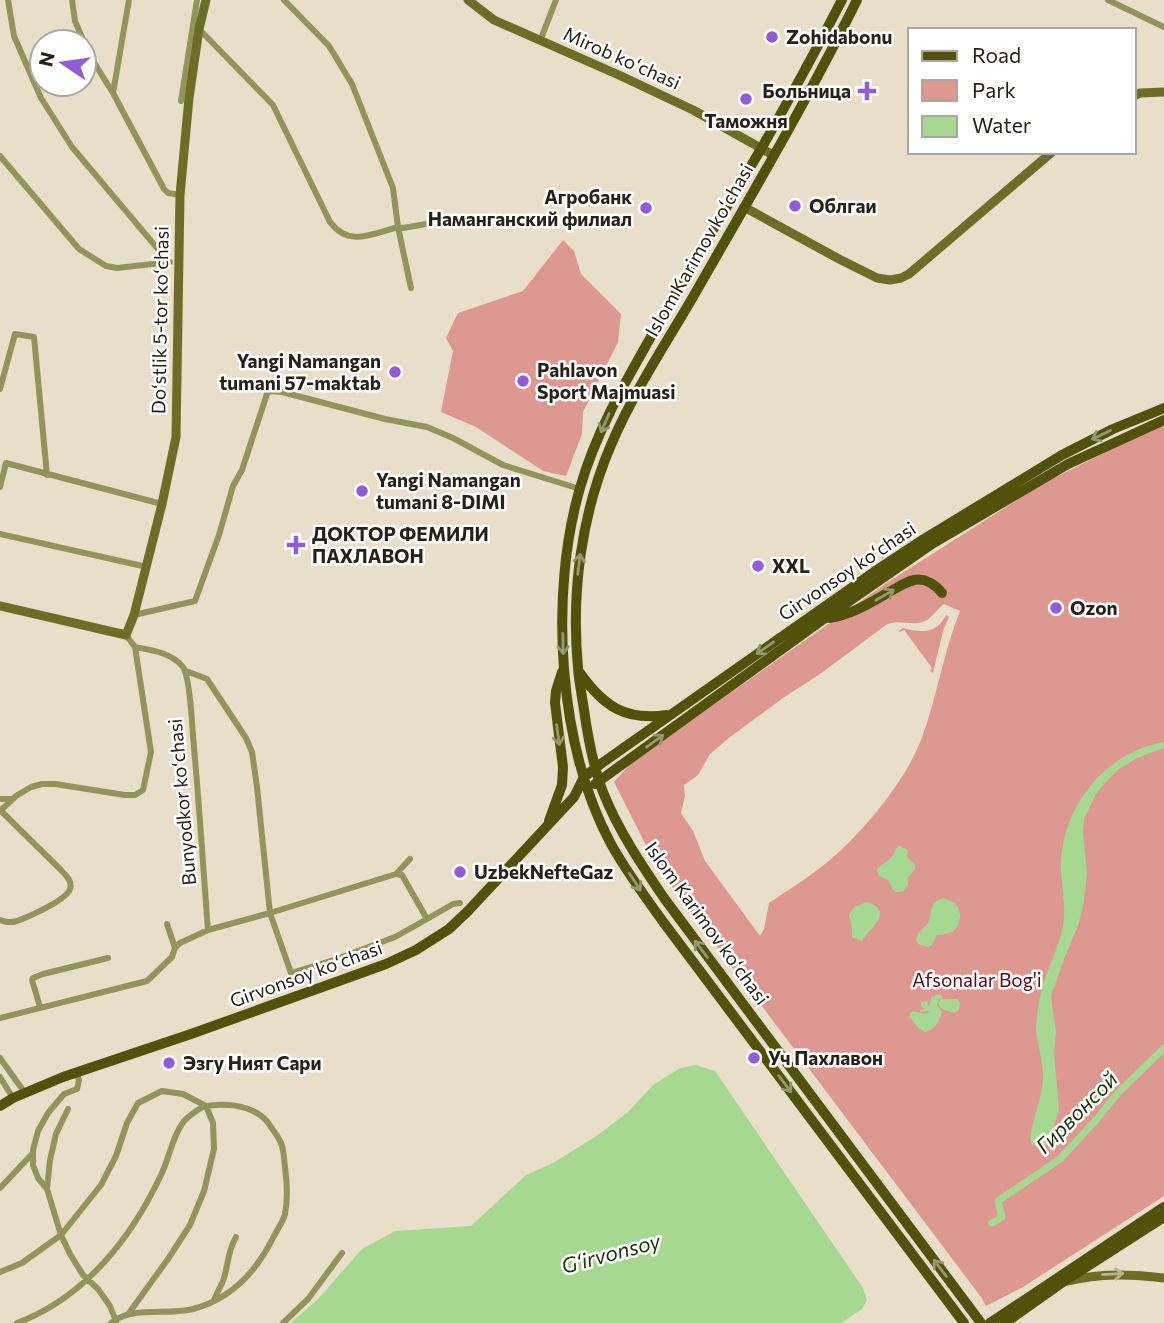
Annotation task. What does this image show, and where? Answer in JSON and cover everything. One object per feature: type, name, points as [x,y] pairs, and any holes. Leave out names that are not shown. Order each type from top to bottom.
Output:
[{"type":"main road","name":"Islom Karimov koʻchasi","points":[[842,0],[761,149],[710,233],[606,418],[580,489],[565,567],[564,668],[569,713],[588,790],[611,843],[635,883],[758,1055],[964,1323]]},
{"type":"main road","name":"Islom Karimov koʻchasi","points":[[858,0],[627,411],[601,469],[580,558],[576,604],[578,669],[595,769],[622,832],[664,898],[981,1323]]},
{"type":"main road","points":[[661,320],[675,328]]},
{"type":"main road","name":"Girvonsoy koʻchasi","points":[[0,1106],[76,1072],[386,964],[443,934],[574,797],[584,777],[874,572],[1027,481],[1062,455],[1113,429],[1164,408]]},
{"type":"main road","name":"Girvonsoy koʻchasi","points":[[1027,481],[1164,420]]},
{"type":"main road","name":"Girvonsoy koʻchasi","points":[[574,797],[588,790],[825,618],[1002,496]]},
{"type":"main road","points":[[825,618],[865,606],[912,580],[923,579],[942,593]]},
{"type":"main road","points":[[547,827],[562,785],[563,766],[555,703],[564,668]]},
{"type":"main road","points":[[578,669],[599,696],[615,709],[640,716],[671,714]]},
{"type":"main road","points":[[1004,1323],[1015,1311],[1164,1207]]},
{"type":"main road","points":[[990,1323],[1063,1282],[1164,1217]]},
{"type":"street","points":[[8,0],[14,36],[41,98],[72,147],[168,261]]},
{"type":"street","points":[[72,0],[75,21],[90,55],[164,189],[180,195]]},
{"type":"street","points":[[113,93],[129,0]]},
{"type":"street","points":[[181,101],[197,0]]},
{"type":"street","name":"Doʻstlik 5-tor koʻchasi","points":[[126,635],[134,615],[176,437],[180,195],[189,98],[206,0]]},
{"type":"street","points":[[284,0],[329,46],[352,85],[394,188],[398,227],[411,288]]},
{"type":"street","name":"Mirob koʻchasi","points":[[468,0],[494,20],[683,105],[773,155]]},
{"type":"street","points":[[540,41],[556,0]]},
{"type":"street","points":[[1108,0],[1164,27]]},
{"type":"street","points":[[199,29],[273,105],[330,222],[338,233],[361,236],[398,227],[449,220],[459,223],[482,217]]},
{"type":"street","points":[[1136,95],[1164,92]]},
{"type":"street","points":[[744,207],[877,278],[890,280],[909,274],[1050,154]]},
{"type":"street","points":[[0,156],[79,249],[106,266],[117,268],[179,262]]},
{"type":"street","points":[[0,389],[15,334],[34,337],[47,475]]},
{"type":"street","points":[[134,615],[195,601],[233,486],[242,470],[270,391],[427,427],[503,465],[580,489]]},
{"type":"street","points":[[0,487],[6,463],[162,504]]},
{"type":"street","points":[[0,534],[146,567]]},
{"type":"street","points":[[0,606],[126,635],[135,648],[151,752],[143,790],[135,795],[42,784],[11,799],[0,811],[61,870],[71,886],[61,900],[16,921],[0,920]]},
{"type":"street","points":[[135,648],[154,650],[172,657],[186,671],[207,679],[246,738],[252,751],[257,787],[270,913],[291,973],[395,937],[453,904],[460,903]]},
{"type":"street","name":"Bunyodkor koʻchasi","points":[[186,671],[208,930]]},
{"type":"street","points":[[0,799],[11,799]]},
{"type":"street","points":[[0,1018],[147,981],[172,957],[180,943],[208,930],[333,895],[396,874],[410,859]]},
{"type":"street","points":[[396,874],[408,883],[427,919]]},
{"type":"street","points":[[167,924],[175,948]]},
{"type":"street","points":[[40,1007],[33,978],[108,958]]},
{"type":"street","points":[[0,1058],[25,1093]]},
{"type":"street","points":[[0,1272],[22,1263],[61,1235],[101,1185],[138,1103],[162,1091],[183,1094],[206,1106],[213,1123],[214,1149],[204,1191],[190,1226],[168,1259],[129,1313],[114,1322],[110,1306],[98,1289],[83,1275],[70,1254],[61,1235],[47,1189],[38,1178],[33,1165],[37,1131],[64,1094],[78,1089],[76,1072]]},
{"type":"street","points":[[0,1077],[13,1098]]},
{"type":"street","points":[[17,1323],[46,1310],[88,1279],[128,1235],[147,1205],[185,1119],[206,1106],[231,1104],[252,1110],[268,1123],[282,1145],[286,1171],[287,1203],[284,1218],[266,1253],[243,1282],[213,1301],[192,1310],[129,1313]]},
{"type":"street","points":[[47,1189],[56,1134],[68,1109]]},
{"type":"street","points":[[0,1188],[33,1153]]},
{"type":"street","points":[[213,1301],[222,1283],[228,1253],[236,1237]]},
{"type":"street","points":[[283,1323],[308,1299],[342,1253]]},
{"type":"street","points":[[1063,1282],[1114,1274],[1164,1278]]},
{"type":"green space","name":"Pahlavon Sport Majmuasi","points":[[563,240],[574,251],[581,274],[621,314],[618,342],[583,412],[582,434],[566,476],[543,471],[476,427],[441,412],[453,351],[446,338],[458,313],[523,291]]},
{"type":"green space","name":"Afsonalar Bog'i","points":[[1164,423],[1164,1196],[1023,1287],[986,1306],[657,867],[614,782],[631,763],[888,582],[1044,483]],"holes":[[[944,604],[960,611],[927,724],[905,772],[870,820],[843,848],[816,871],[769,903],[760,936],[705,861],[693,831],[681,813],[685,796],[684,785],[698,775],[710,754],[730,737],[886,625],[896,622],[922,622]]]},
{"type":"green space","points":[[946,615],[949,617],[933,673],[904,630],[899,631],[903,628],[928,631],[938,626]]},
{"type":"water","points":[[1164,742],[1164,748],[1137,758],[1119,769],[1096,794],[1084,819],[1087,873],[1084,902],[1078,926],[1051,996],[1056,1032],[1054,1053],[1059,1110],[1048,1143],[1039,1148],[1032,1144],[1030,1138],[1043,1083],[1036,1021],[1041,992],[1063,926],[1061,862],[1070,820],[1092,784],[1107,769],[1143,748]]},
{"type":"water","points":[[899,846],[908,850],[907,857],[915,865],[915,869],[908,877],[908,885],[904,891],[896,892],[889,880],[879,875],[877,869],[892,857]]},
{"type":"water","points":[[943,898],[957,906],[960,915],[956,928],[947,934],[937,935],[928,947],[918,944],[917,936],[929,921],[933,905]]},
{"type":"water","points":[[867,902],[879,910],[880,915],[862,941],[852,937],[849,915],[854,907]]},
{"type":"water","points":[[942,995],[942,999],[957,999],[960,1003],[959,1010],[954,1013],[940,1008],[939,999],[937,1005],[942,1012],[940,1018],[934,1027],[925,1032],[918,1028],[910,1013],[929,1013],[931,1011],[920,1012],[925,1009],[921,1002],[927,1001],[929,1008],[931,998]]},
{"type":"water","name":"G‘irvonsoy","points":[[696,1065],[715,1071],[863,1288],[867,1300],[862,1309],[841,1323],[291,1323],[318,1299],[362,1249],[395,1231],[471,1226],[526,1175],[553,1163],[598,1135],[628,1112],[653,1085],[680,1068]]},
{"type":"waterway","name":"Гирвонсой","points":[[992,1223],[1002,1217],[998,1201],[1060,1159],[1117,1094],[1164,1048]]},
{"type":"place","name":"Zohidabonu","points":[[772,37]]},
{"type":"place","name":"Больница","points":[[867,91]]},
{"type":"place","name":"Таможня","points":[[746,99]]},
{"type":"place","name":"Облгаи","points":[[795,206]]},
{"type":"place","name":"Агробанк Наманганский филиал","points":[[646,208]]},
{"type":"place","name":"Yangi Namangan tumani 57-maktab","points":[[395,372]]},
{"type":"place","name":"Pahlavon Sport Majmuasi","points":[[523,381]]},
{"type":"place","name":"Yangi Namangan tumani 8-DIMI","points":[[362,491]]},
{"type":"place","name":"ДОКТОР ФЕМИЛИ ПАХЛАВОН","points":[[296,545]]},
{"type":"place","name":"XXL","points":[[758,566]]},
{"type":"place","name":"Ozon","points":[[1056,608]]},
{"type":"place","name":"UzbekNefteGaz","points":[[460,872]]},
{"type":"place","name":"Уч Пахлавон","points":[[754,1058]]},
{"type":"place","name":"Эзгу Ният Сари","points":[[169,1063]]}]
